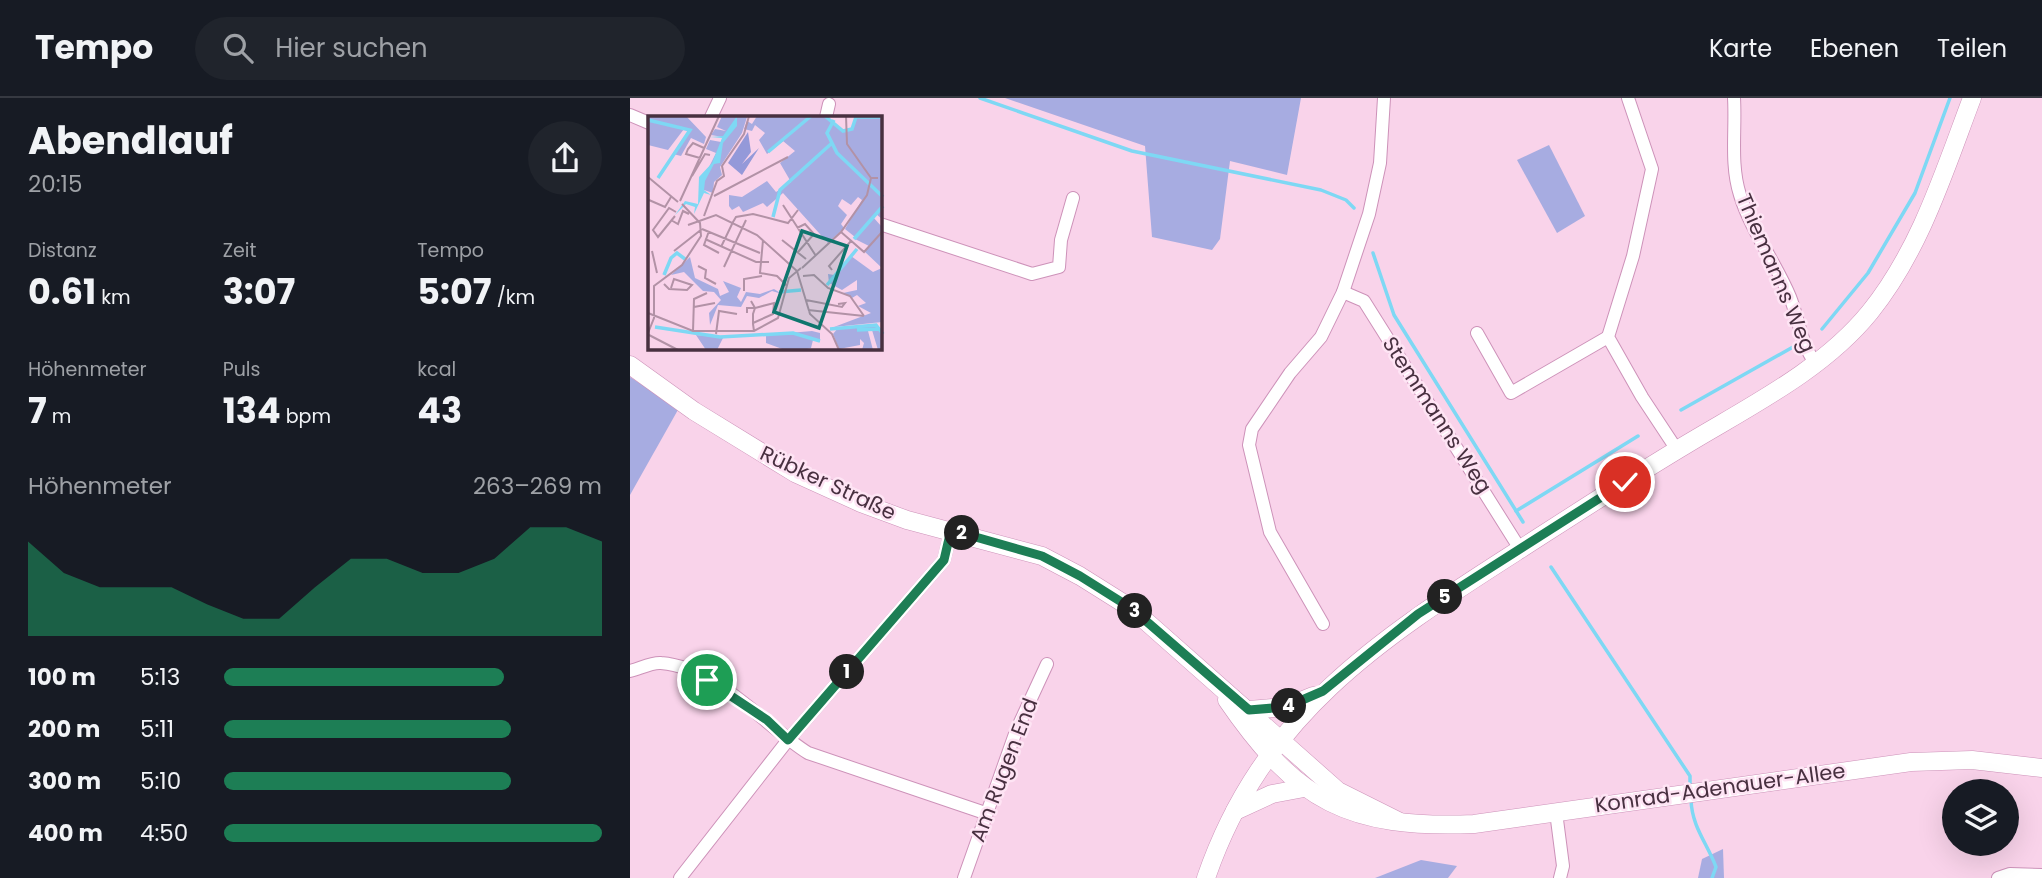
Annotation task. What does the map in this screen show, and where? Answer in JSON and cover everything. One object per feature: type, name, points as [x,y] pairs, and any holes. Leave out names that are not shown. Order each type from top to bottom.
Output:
[{"type":"street","points":[[711,116],[720,98]]},
{"type":"street","points":[[1323,624],[1270,532],[1249,445],[1252,429],[1290,373],[1321,337],[1343,292],[1369,214],[1380,163],[1384,98]]},
{"type":"street","points":[[1477,333],[1511,393],[1608,337],[1633,256],[1652,169],[1628,98]]},
{"type":"street","name":"Thiemanns Weg","points":[[1734,98],[1734,167],[1740,196],[1777,266],[1792,301],[1806,351],[1815,363]]},
{"type":"street","points":[[1206,878],[1235,811],[1280,739],[1323,691],[1418,614],[1815,363],[1870,312],[1908,254],[1932,206],[1972,98]]},
{"type":"street","points":[[826,116],[829,104]]},
{"type":"street","points":[[630,115],[648,123]]},
{"type":"street","points":[[882,225],[1032,274],[1059,267],[1061,240],[1073,198]]},
{"type":"street","name":"Stemmanns Weg","points":[[1343,292],[1364,301],[1520,549]]},
{"type":"street","points":[[1608,337],[1642,397],[1677,450]]},
{"type":"street","name":"Rübker Straße","points":[[630,365],[694,411],[787,468],[861,503],[907,520],[1042,556],[1080,576],[1131,608],[1280,739]]},
{"type":"street","points":[[680,878],[788,740],[944,560],[951,530]]},
{"type":"street","points":[[630,671],[659,663],[695,671],[767,720],[788,740],[808,753],[985,813]]},
{"type":"street","name":"Am Rugen End","points":[[964,878],[1016,731],[1047,664]]},
{"type":"street","name":"Rübker Straße","points":[[1215,682],[1249,732],[1270,755]]},
{"type":"street","points":[[1249,710],[1286,707],[1323,691]]},
{"type":"street","name":"Konrad-Adenauer-Allee","points":[[1280,739],[1338,791],[1398,821]]},
{"type":"street","name":"Konrad-Adenauer-Allee","points":[[1270,755],[1304,788],[1351,813],[1440,825],[1474,824],[1911,762],[1972,760],[2042,768]]},
{"type":"street","points":[[1235,811],[1272,794],[1304,788]]},
{"type":"street","points":[[1556,812],[1563,866],[1560,878]]},
{"type":"street","points":[[1998,878],[2010,874],[2042,875]]},
{"type":"shaded area","points":[[1005,98],[1301,98],[1287,175],[1230,161],[1220,239],[1212,250],[1152,237],[1145,146]]},
{"type":"shaded area","points":[[1549,145],[1585,216],[1557,233],[1517,160]]},
{"type":"shaded area","points":[[630,377],[679,408],[630,495]]},
{"type":"shaded area","points":[[1723,849],[1724,878],[1698,878],[1702,859]]},
{"type":"shaded area","points":[[1421,860],[1457,866],[1448,878],[1375,878]]},
{"type":"waterway","points":[[980,98],[1132,151],[1321,190],[1346,200],[1354,208]]},
{"type":"waterway","points":[[1822,329],[1868,273],[1915,193],[1950,98]]},
{"type":"waterway","points":[[1373,253],[1394,315],[1523,522]]},
{"type":"waterway","points":[[1681,410],[1793,347]]},
{"type":"waterway","points":[[1516,511],[1638,436]]},
{"type":"waterway","points":[[1551,567],[1690,776],[1690,789]]},
{"type":"waterway","points":[[1691,800],[1697,827],[1716,867],[1712,878]]},
{"type":"route","points":[[707,680],[767,720],[788,740],[944,560],[951,530],[1042,556],[1080,576],[1131,608],[1249,710],[1286,707],[1323,691],[1381,641],[1418,614],[1625,482]]}]
